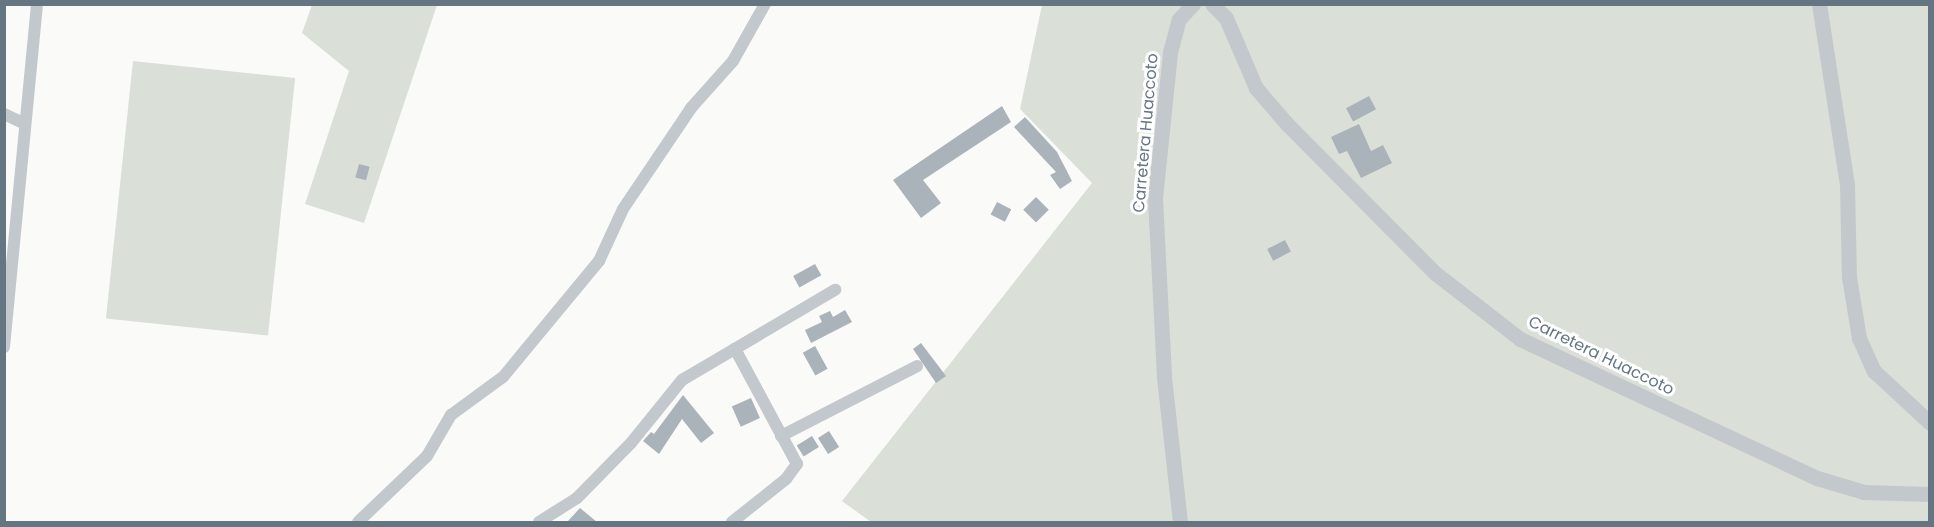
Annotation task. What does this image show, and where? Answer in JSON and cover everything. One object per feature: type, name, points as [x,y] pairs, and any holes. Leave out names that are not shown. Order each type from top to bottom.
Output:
[{"type":"street","points":[[4,347],[36,4]]},
{"type":"street","points":[[358,522],[427,456],[451,416],[503,377],[599,261],[623,209],[691,108],[733,61],[765,4]]},
{"type":"street","name":"Carretera Huaccoto","points":[[1180,522],[1164,376],[1155,198],[1170,52],[1179,19],[1193,4]]},
{"type":"street","name":"Carretera Huaccoto","points":[[1212,4],[1226,18],[1256,88],[1287,124],[1435,273],[1520,339],[1816,478],[1864,492],[1929,494]]},
{"type":"street","points":[[1819,4],[1847,184],[1849,277],[1859,338],[1874,371],[1929,423]]},
{"type":"street","points":[[4,114],[25,124]]},
{"type":"street","points":[[539,522],[577,498],[631,443],[682,380],[835,290]]},
{"type":"street","points":[[732,522],[796,470],[798,464],[735,349]]},
{"type":"street","points":[[782,436],[917,366]]},
{"type":"shaded area","points":[[312,5],[437,5],[364,223],[305,204],[349,71],[302,33]]},
{"type":"shaded area","points":[[1042,5],[1929,5],[1929,522],[871,522],[842,501],[1092,183],[1020,109]]},
{"type":"shaded area","points":[[133,61],[295,78],[268,336],[106,319]]},
{"type":"building","points":[[1369,96],[1376,109],[1353,121],[1346,108]]},
{"type":"building","points":[[1002,106],[1011,122],[923,180],[941,203],[921,218],[893,180]]},
{"type":"building","points":[[1025,117],[1057,152],[1072,181],[1060,189],[1050,175],[1056,172],[1014,127]]},
{"type":"building","points":[[1359,124],[1371,151],[1383,145],[1392,163],[1361,178],[1347,151],[1339,154],[1331,137]]},
{"type":"building","points":[[359,164],[370,167],[366,180],[355,178]]},
{"type":"building","points":[[1036,197],[1049,210],[1036,222],[1023,210]]},
{"type":"building","points":[[997,202],[1011,209],[1005,222],[991,214]]},
{"type":"building","points":[[1285,240],[1291,252],[1273,261],[1267,249]]},
{"type":"building","points":[[815,264],[821,275],[799,287],[793,276]]},
{"type":"building","points":[[845,310],[852,322],[811,343],[805,330],[822,322],[819,316],[830,311],[833,317]]},
{"type":"building","points":[[921,343],[946,376],[936,383],[913,349]]},
{"type":"building","points":[[815,346],[828,369],[815,376],[803,353]]},
{"type":"building","points":[[683,395],[714,433],[701,443],[682,419],[659,454],[643,441],[651,432],[654,434]]},
{"type":"building","points":[[751,398],[760,418],[741,427],[732,407]]},
{"type":"building","points":[[829,431],[839,447],[828,454],[818,438]]},
{"type":"building","points":[[812,436],[819,447],[804,457],[797,446]]},
{"type":"building","points":[[580,508],[597,522],[567,522]]}]
